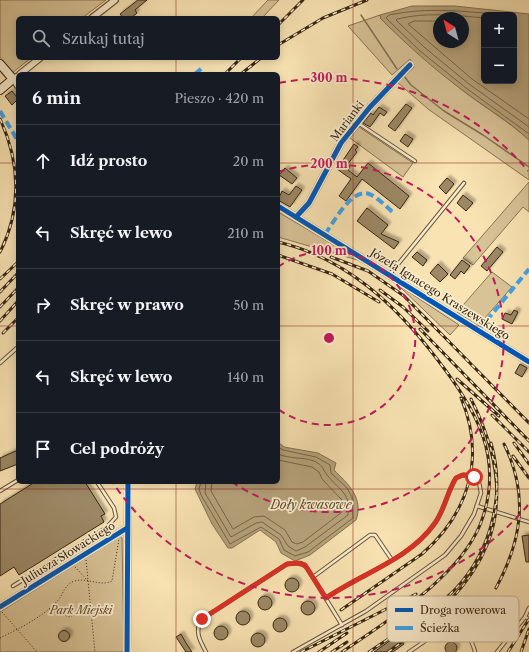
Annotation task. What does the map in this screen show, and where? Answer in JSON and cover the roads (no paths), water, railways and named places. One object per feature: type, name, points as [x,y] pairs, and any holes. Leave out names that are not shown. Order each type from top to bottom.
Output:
[{"type":"street","points":[[95,16],[115,0]]},
{"type":"street","points":[[25,72],[38,60]]},
{"type":"street","points":[[0,64],[16,78]]},
{"type":"street","name":"Marianki","points":[[296,217],[309,202],[341,144],[370,107],[410,64]]},
{"type":"street","points":[[0,90],[16,80]]},
{"type":"street","name":"Józefa Ignacego Kraszewskiego","points":[[280,207],[390,274],[529,362]]},
{"type":"street","points":[[127,652],[128,484]]},
{"type":"street","name":"Juliusza Słowackiego","points":[[1,610],[127,528]]},
{"type":"lane","points":[[358,123],[415,161]]},
{"type":"lane","points":[[390,274],[464,183]]},
{"type":"lane","points":[[0,364],[16,349]]},
{"type":"lane","points":[[326,598],[347,584],[392,560],[429,531],[444,509],[453,482],[459,476],[470,475],[479,482],[481,493],[478,506],[461,536],[445,555],[387,596]]},
{"type":"lane","points":[[0,491],[16,481]]},
{"type":"lane","points":[[13,586],[106,528],[113,522],[116,517],[114,508],[98,484]]},
{"type":"lane","points":[[478,506],[529,522]]},
{"type":"lane","points":[[313,577],[370,535],[375,535],[392,560]]},
{"type":"lane","points":[[206,652],[200,642],[198,632],[199,623],[206,616],[287,564],[297,563],[305,565],[342,625]]},
{"type":"lane","points":[[293,652],[366,611],[387,596]]},
{"type":"lane","points":[[519,624],[525,617],[529,608]]},
{"type":"lane","points":[[525,617],[529,619]]},
{"type":"lane","points":[[409,652],[424,642]]},
{"type":"lane","points":[[472,642],[475,652]]},
{"type":"lane","points":[[497,652],[505,642]]},
{"type":"water","points":[[412,6],[455,6],[510,12],[481,12],[481,84],[517,84],[517,13],[529,14],[529,140],[514,127],[454,84],[411,48],[381,19],[380,15]]},
{"type":"water","name":"Doły kwasowe","points":[[280,444],[284,447],[318,453],[336,463],[334,470],[353,492],[358,505],[358,512],[356,520],[310,555],[295,561],[281,553],[276,542],[260,530],[232,548],[228,548],[212,524],[195,489],[196,484],[280,484]]},
{"type":"waterway","points":[[361,15],[397,69]]},
{"type":"waterway","points":[[404,76],[411,85],[444,111],[483,135],[529,167]]},
{"type":"railway","points":[[280,23],[303,0]]},
{"type":"railway","points":[[280,44],[323,18],[367,0]]},
{"type":"railway","points":[[227,72],[239,60]]},
{"type":"railway","points":[[244,72],[258,60]]},
{"type":"railway","points":[[0,119],[12,152],[16,186],[12,219],[0,252]]},
{"type":"railway","points":[[280,243],[303,249],[326,259],[368,286],[387,302],[421,339],[451,378],[464,397],[483,436],[488,457],[490,478],[487,501],[480,525],[470,544],[456,563],[420,596]]},
{"type":"railway","points":[[280,256],[332,274],[379,302]]},
{"type":"railway","points":[[331,257],[368,271],[404,296],[529,423]]},
{"type":"railway","points":[[0,279],[16,264]]},
{"type":"railway","points":[[0,292],[16,275]]},
{"type":"railway","points":[[0,307],[16,290]]},
{"type":"railway","points":[[380,290],[403,307],[428,331]]},
{"type":"railway","points":[[0,321],[16,303]]},
{"type":"railway","points":[[3,333],[16,320]]},
{"type":"railway","points":[[420,329],[529,441]]},
{"type":"railway","points":[[457,379],[499,416]]},
{"type":"railway","points":[[341,610],[422,554],[438,538],[451,521],[462,502],[468,483],[472,462],[472,442],[468,420],[461,398]]},
{"type":"railway","points":[[453,596],[472,573],[488,544],[496,512],[496,478],[488,440],[471,399]]},
{"type":"railway","points":[[492,415],[529,452]]},
{"type":"railway","points":[[448,596],[461,583],[473,565],[483,547],[491,527],[497,485],[491,443]]},
{"type":"railway","points":[[514,443],[529,464]]},
{"type":"railway","points":[[496,588],[512,552],[517,535],[519,517],[517,481],[512,463],[504,444]]},
{"type":"railway","points":[[513,456],[529,478]]},
{"type":"railway","points":[[412,596],[416,594]]},
{"type":"railway","points":[[301,652],[387,609]]},
{"type":"railway","points":[[519,635],[529,619]]},
{"type":"railway","points":[[342,652],[387,621]]},
{"type":"railway","points":[[521,652],[529,629]]},
{"type":"railway","points":[[319,652],[347,633]]},
{"type":"railway","points":[[369,652],[387,640]]},
{"type":"railway","points":[[332,652],[347,642]]},
{"type":"railway","points":[[388,652],[402,642]]},
{"type":"railway","points":[[508,652],[514,642]]},
{"type":"park label","name":"Park Miejski","points":[[81,610]]}]
